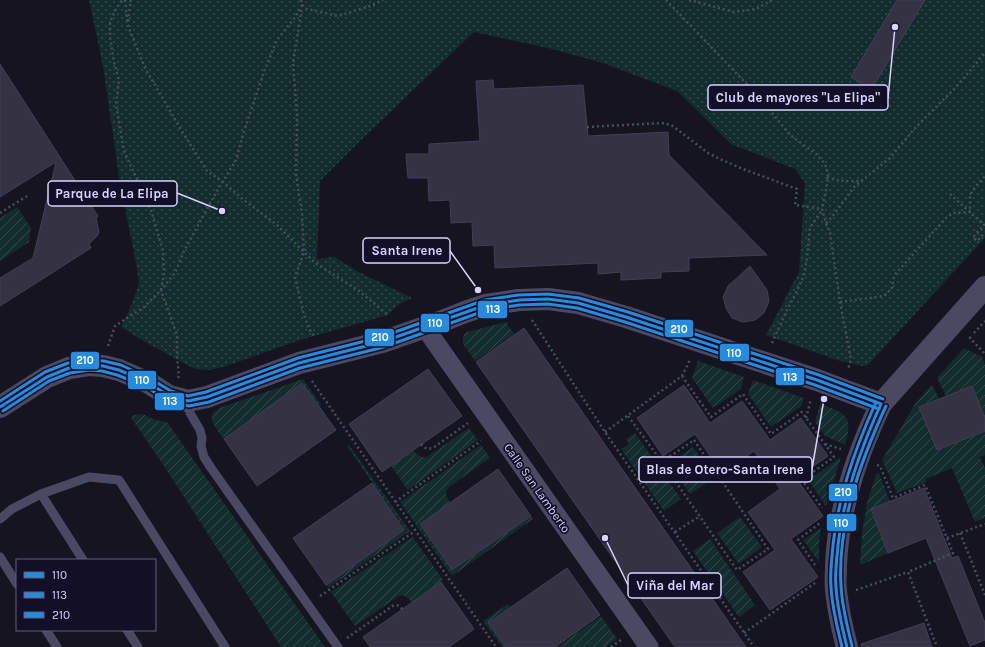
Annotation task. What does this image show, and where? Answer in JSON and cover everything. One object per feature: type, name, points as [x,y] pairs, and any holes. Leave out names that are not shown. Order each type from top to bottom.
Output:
[{"type":"street","points":[[847,647],[840,619],[835,588],[837,553],[841,523],[851,480],[871,426],[881,404],[985,287]]},
{"type":"street","points":[[0,407],[47,377],[70,368],[89,365],[103,366],[119,370],[143,380],[178,398],[207,397],[299,363],[382,342],[465,312],[519,300],[548,299],[578,303],[699,340],[817,380],[881,404]]},
{"type":"street","name":"Calle San Lamberto","points":[[426,327],[496,431],[649,647]]},
{"type":"lane","points":[[178,398],[190,413],[200,430],[202,438],[201,446],[204,457],[337,646]]},
{"type":"lane","points":[[0,519],[12,509],[41,494],[89,477],[119,480],[225,647]]},
{"type":"lane","points":[[41,494],[82,559]]},
{"type":"lane","points":[[0,557],[16,582]]},
{"type":"lane","points":[[47,631],[57,647]]},
{"type":"lane","points":[[128,631],[138,647]]},
{"type":"path","points":[[122,0],[110,22],[110,37],[114,62],[119,80],[116,104],[124,151],[151,210],[163,251],[164,274],[161,290],[177,335],[179,376],[178,398]]},
{"type":"path","points":[[125,0],[128,26],[145,68],[183,133],[207,170],[276,224],[314,262],[360,291],[388,315]]},
{"type":"path","points":[[128,26],[131,0]]},
{"type":"path","points":[[301,0],[302,6],[293,62],[296,116],[296,174],[302,214],[304,252],[295,278],[309,329],[322,346],[327,356]]},
{"type":"path","points":[[302,6],[308,9],[338,16],[365,8],[383,0]]},
{"type":"path","points":[[666,0],[765,104],[790,135],[821,159],[825,164],[828,173],[822,209],[810,228],[804,275],[780,323],[764,362]]},
{"type":"path","points":[[689,0],[734,12],[756,10],[772,0]]},
{"type":"path","points":[[103,366],[115,326],[144,307],[175,273],[184,251],[236,160],[263,75],[277,40],[302,6]]},
{"type":"path","points":[[826,223],[854,187],[890,158],[916,127],[956,87],[985,53]]},
{"type":"path","points":[[587,127],[662,123],[671,125],[708,153],[743,169],[797,189],[795,205],[822,209]]},
{"type":"path","points":[[970,212],[970,195],[985,176]]},
{"type":"path","points":[[827,177],[844,182],[862,181]]},
{"type":"path","points":[[950,194],[984,224],[973,237],[977,240],[985,232]]},
{"type":"path","points":[[0,213],[27,196]]},
{"type":"path","points":[[822,209],[830,233],[840,302],[851,359],[844,390]]},
{"type":"path","points":[[840,302],[884,296],[892,288],[894,276],[947,217],[953,213],[970,212]]},
{"type":"path","points":[[519,300],[605,432],[754,647]]},
{"type":"path","points":[[985,321],[970,338],[984,352],[985,356]]},
{"type":"path","points":[[605,432],[682,376],[699,340]]},
{"type":"path","points":[[299,363],[496,647]]},
{"type":"path","points":[[682,376],[711,417],[742,394],[771,434],[802,412],[834,457],[802,480],[824,510]]},
{"type":"path","points":[[421,444],[426,449],[432,448],[483,412]]},
{"type":"path","points":[[628,416],[737,570],[768,549],[694,440],[662,462]]},
{"type":"path","points":[[395,502],[496,431]]},
{"type":"path","points":[[854,590],[908,572],[953,553],[925,485],[893,498],[880,466],[876,464],[874,471]]},
{"type":"path","points":[[674,532],[700,516]]},
{"type":"path","points":[[819,571],[798,540],[822,521]]},
{"type":"path","points":[[947,538],[985,524]]},
{"type":"path","points":[[308,604],[415,531]]},
{"type":"path","points":[[960,533],[985,595]]},
{"type":"path","points":[[908,572],[937,647]]},
{"type":"path","points":[[744,633],[817,581]]},
{"type":"path","points":[[337,646],[394,605],[400,606],[403,610]]},
{"type":"path","points":[[611,647],[621,640],[623,644]]},
{"type":"green space","points":[[89,0],[985,0],[985,238],[868,365],[862,366],[840,361],[766,335],[799,272],[805,183],[795,169],[731,144],[677,91],[603,63],[548,48],[474,32],[320,181],[317,259],[334,257],[357,271],[412,298],[398,305],[388,315],[297,341],[223,367],[210,370],[196,369],[121,327],[139,284],[120,183],[103,66]]},
{"type":"green space","points":[[17,207],[31,228],[29,242],[0,261],[0,218]]},
{"type":"green space","points":[[506,322],[514,334],[475,361],[463,344],[465,334],[467,332]]},
{"type":"green space","points":[[964,348],[982,357],[985,365],[985,418],[972,386],[946,396],[937,378]]},
{"type":"green space","points":[[698,361],[744,377],[741,389],[713,408],[692,378]]},
{"type":"green space","points":[[303,379],[321,405],[319,407],[302,383],[224,439],[214,425],[212,416],[219,408]]},
{"type":"green space","points":[[753,380],[804,398],[801,406],[771,427],[748,394]]},
{"type":"green space","points":[[931,385],[939,399],[919,407],[937,450],[985,431],[985,455],[980,457],[985,468],[985,517],[975,522],[952,468],[926,479],[927,482],[897,493],[882,460],[915,404]]},
{"type":"green space","points":[[820,404],[841,413],[848,421],[848,435],[845,445],[825,436],[815,422]]},
{"type":"green space","points":[[143,414],[155,420],[167,422],[325,647],[281,647],[162,463],[131,418],[134,415]]},
{"type":"green space","points":[[469,428],[478,440],[408,490],[391,466],[413,450],[419,456],[427,457]]},
{"type":"green space","points":[[635,433],[681,499],[664,511],[621,449],[629,444],[626,439]]},
{"type":"green space","points":[[349,445],[410,531],[328,588],[326,585],[405,530],[347,446]]},
{"type":"green space","points":[[481,445],[490,458],[449,487],[446,491],[446,495],[450,503],[419,524],[452,571],[531,516],[533,519],[452,576],[400,502]]},
{"type":"green space","points":[[693,447],[714,478],[690,494],[669,464]]},
{"type":"green space","points":[[841,457],[826,506],[808,480]]},
{"type":"green space","points":[[879,473],[890,502],[871,510],[888,553],[860,565],[862,533],[867,503],[876,474]]},
{"type":"green space","points":[[740,517],[762,547],[739,564],[717,533]]},
{"type":"green space","points":[[821,528],[819,542],[819,562],[803,540]]},
{"type":"green space","points":[[413,537],[443,580],[412,603],[405,596],[399,596],[355,626],[331,592]]},
{"type":"green space","points":[[710,539],[755,605],[739,617],[693,551]]},
{"type":"green space","points":[[508,604],[510,607],[487,623],[504,647],[502,647],[483,621]]},
{"type":"green space","points":[[601,616],[617,639],[606,647],[557,647]]},
{"type":"building","points":[[897,0],[925,0],[871,90],[851,77]]},
{"type":"building","points":[[0,64],[98,216],[96,218],[99,232],[89,244],[91,248],[0,306],[0,278],[33,258],[56,162],[0,197]]},
{"type":"building","points":[[493,80],[494,89],[583,85],[588,136],[668,132],[669,155],[767,255],[689,258],[689,271],[661,272],[661,278],[621,280],[621,272],[598,274],[598,263],[495,268],[494,245],[473,246],[472,222],[451,223],[450,200],[429,201],[428,178],[408,178],[406,154],[429,154],[429,144],[480,141],[476,81]]},
{"type":"building","points":[[750,266],[767,290],[769,301],[764,313],[755,320],[743,322],[732,318],[726,308],[723,297],[728,286]]},
{"type":"building","points":[[524,328],[746,647],[675,647],[476,362]]},
{"type":"building","points":[[428,369],[462,416],[382,472],[349,424]]},
{"type":"building","points":[[302,383],[336,430],[257,486],[224,439]]},
{"type":"building","points":[[684,385],[710,423],[742,401],[770,440],[801,418],[828,456],[796,478],[823,516],[791,539],[818,577],[770,610],[743,572],[775,550],[748,512],[780,489],[754,451],[722,473],[695,434],[663,456],[637,418]]},
{"type":"building","points":[[972,386],[985,418],[985,431],[937,450],[919,407]]},
{"type":"building","points":[[498,469],[531,516],[452,570],[420,524]]},
{"type":"building","points":[[372,483],[404,530],[326,585],[293,538]]},
{"type":"building","points":[[924,488],[952,558],[958,556],[985,623],[985,640],[970,646],[926,538],[888,553],[871,509]]},
{"type":"building","points":[[567,568],[600,615],[555,647],[505,647],[488,623]]},
{"type":"building","points":[[441,582],[474,629],[449,647],[370,647],[363,637]]},
{"type":"building","points":[[924,623],[932,647],[862,647],[861,644]]},
{"type":"transit line","name":"210","points":[[0,401],[45,372],[68,363],[89,360],[104,361],[121,365],[151,379],[171,391],[188,396],[206,392],[298,358],[381,337],[485,300],[518,295],[548,294],[579,298],[628,312],[819,375],[883,399]]},
{"type":"transit line","name":"110","points":[[0,407],[47,377],[69,368],[89,365],[103,366],[119,370],[149,383],[169,396],[188,401],[207,397],[299,363],[382,342],[486,305],[519,300],[548,299],[578,303],[626,317],[817,380],[881,404]]},
{"type":"transit line","name":"113","points":[[3,411],[49,381],[70,373],[89,370],[102,371],[117,375],[147,387],[167,401],[189,406],[209,402],[300,368],[384,347],[487,310],[519,305],[548,304],[577,308],[625,322],[815,385],[879,409]]},
{"type":"transit line","name":"210","points":[[842,647],[834,610],[831,583],[834,536],[837,516],[847,477],[860,439],[876,402]]},
{"type":"transit line","name":"110","points":[[847,647],[839,610],[836,583],[839,536],[842,517],[858,459],[881,404]]},
{"type":"transit line","name":"113","points":[[852,646],[845,616],[841,586],[843,540],[847,516],[860,471],[886,406]]},
{"type":"place","name":"Club de mayores \"La Elipa\"","points":[[895,27]]},
{"type":"place","name":"Parque de La Elipa","points":[[222,211]]},
{"type":"place","name":"Santa Irene","points":[[478,290]]},
{"type":"place","name":"Blas de Otero-Santa Irene","points":[[824,399]]},
{"type":"place","name":"Viña del Mar","points":[[605,538]]}]
